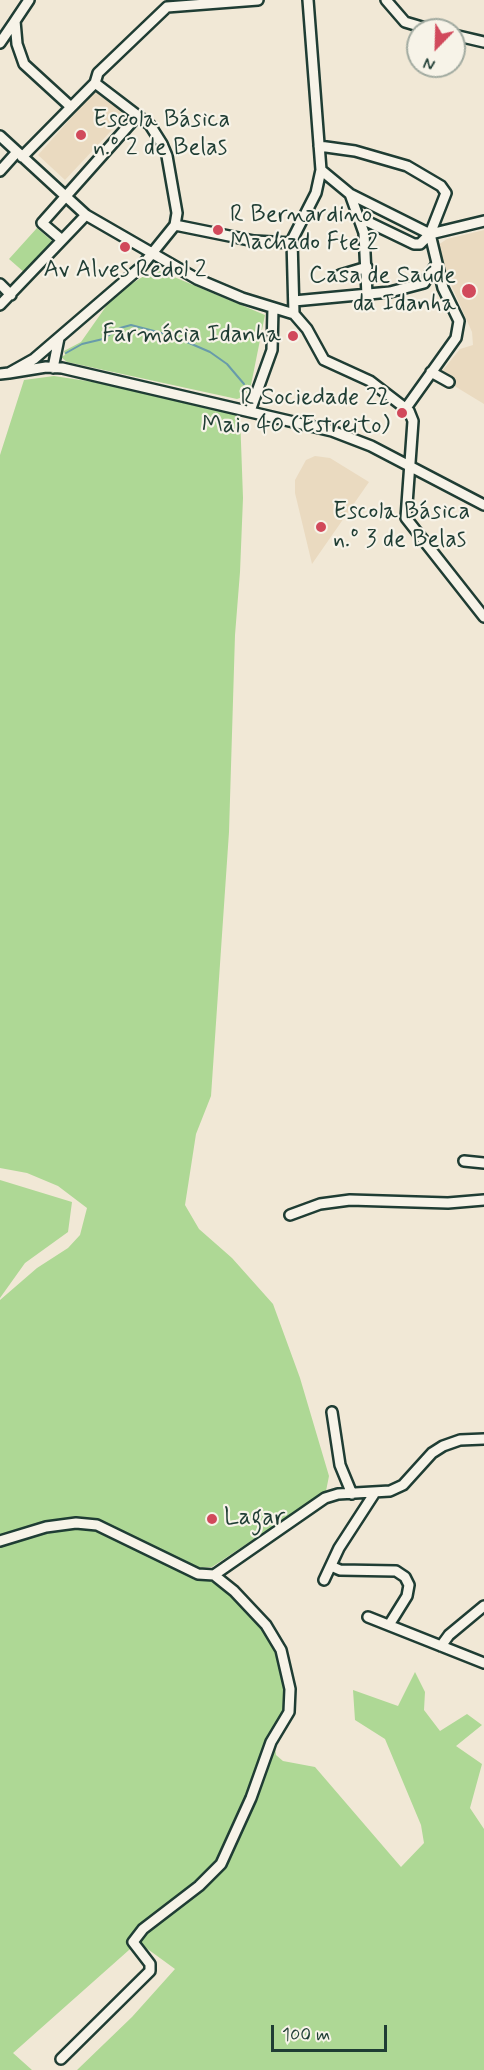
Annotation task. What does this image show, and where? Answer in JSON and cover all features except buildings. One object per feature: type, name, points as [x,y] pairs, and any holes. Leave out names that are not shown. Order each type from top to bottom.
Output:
[{"type":"street","points":[[0,44],[29,0]]},
{"type":"street","points":[[0,171],[71,107],[95,83],[98,72],[167,7],[258,0]]},
{"type":"street","points":[[294,314],[292,243],[316,193],[321,170],[308,0]]},
{"type":"street","points":[[386,0],[406,22]]},
{"type":"street","points":[[15,21],[17,44],[24,64],[71,107]]},
{"type":"street","points":[[466,38],[484,42]]},
{"type":"street","points":[[5,374],[34,359],[59,338],[152,254],[175,225],[177,213],[167,156],[150,125],[95,83]]},
{"type":"street","points":[[62,240],[42,223],[138,116]]},
{"type":"street","points":[[0,136],[86,215],[197,279],[294,314],[307,328],[324,360],[370,381],[406,408],[413,421],[411,467],[406,488],[406,518],[484,618]]},
{"type":"street","points":[[319,146],[355,151],[407,166],[441,186],[446,195],[430,234],[420,244],[414,244],[360,218]]},
{"type":"street","points":[[321,170],[350,194],[430,234],[484,221]]},
{"type":"street","points":[[350,194],[360,218],[367,249],[367,295]]},
{"type":"street","points":[[0,305],[86,215]]},
{"type":"street","points":[[175,225],[254,241],[292,243]]},
{"type":"street","points":[[406,408],[456,338],[459,321],[436,266],[430,234]]},
{"type":"street","points":[[294,301],[390,292],[424,283],[436,266]]},
{"type":"street","points":[[340,275],[367,267]]},
{"type":"street","points":[[0,284],[11,295]]},
{"type":"street","points":[[250,411],[272,350],[273,308]]},
{"type":"street","points":[[49,367],[59,338]]},
{"type":"street","points":[[48,347],[45,357],[49,367]]},
{"type":"street","points":[[5,374],[49,367],[332,430],[484,505]]},
{"type":"street","points":[[431,372],[449,382]]},
{"type":"street","points":[[464,1161],[484,1163]]},
{"type":"street","points":[[290,1215],[320,1204],[350,1200],[447,1203],[484,1200]]},
{"type":"street","points":[[332,1412],[340,1465],[352,1494]]},
{"type":"street","points":[[214,1575],[324,1498],[390,1491],[403,1485],[432,1453],[443,1446],[460,1440],[484,1439]]},
{"type":"street","points":[[324,1580],[339,1548],[374,1494]]},
{"type":"street","points":[[0,1541],[46,1527],[76,1523],[97,1525],[198,1574],[214,1575],[234,1591],[266,1625],[281,1650],[291,1689],[289,1712],[271,1742],[251,1798],[221,1864],[199,1886],[143,1929],[133,1942],[150,1964],[150,1971],[61,2058]]},
{"type":"street","points":[[331,1566],[340,1570],[396,1571],[405,1577],[409,1585],[407,1596],[388,1625]]},
{"type":"street","points":[[441,1646],[449,1635],[484,1606]]},
{"type":"street","points":[[368,1617],[484,1663]]},
{"type":"shaded area","name":"Escola Básica n.º 2 de Belas","points":[[97,89],[126,115],[65,180],[38,155]]},
{"type":"shaded area","name":"Casa de Saúde da Idanha","points":[[484,230],[484,404],[438,376],[460,349],[473,345],[472,332],[436,251],[438,245],[447,239]]},
{"type":"shaded area","name":"Escola Básica n.º 3 de Belas","points":[[315,456],[330,458],[369,482],[312,564],[295,493],[295,480],[306,460]]},
{"type":"green space","points":[[37,228],[53,242],[25,273],[9,259]]},
{"type":"green space","points":[[155,269],[265,315],[249,395],[237,399],[67,362],[61,357],[65,355],[64,351],[81,342],[114,295]]},
{"type":"green space","points":[[54,376],[100,383],[240,415],[243,498],[235,635],[229,832],[211,1096],[196,1134],[185,1205],[199,1229],[232,1258],[273,1304],[300,1378],[329,1476],[326,1491],[212,1567],[196,1568],[190,1575],[194,1580],[211,1576],[233,1592],[277,1647],[289,1705],[276,1731],[267,1739],[255,1786],[275,1746],[276,1755],[283,1761],[315,1767],[401,1867],[424,1843],[421,1825],[385,1739],[355,1720],[353,1690],[398,1706],[415,1672],[425,1692],[424,1710],[440,1731],[467,1714],[482,1725],[456,1746],[482,1764],[470,1808],[484,1829],[484,2070],[77,2070],[132,2017],[175,1969],[138,1942],[13,2053],[32,2070],[0,2070],[0,1300],[37,1268],[68,1248],[80,1235],[87,1208],[58,1186],[27,1173],[0,1168],[0,455],[24,380]]},
{"type":"green space","points":[[0,1180],[72,1202],[68,1232],[25,1263],[0,1298]]},
{"type":"waterway","points":[[66,353],[82,344],[103,339],[120,328],[131,325],[173,336],[210,352],[227,364],[244,384]]},
{"type":"place","name":"Escola Básica n.º 2 de Belas","points":[[81,135]]},
{"type":"place","name":"R Bernardino Machado Fte 2","points":[[218,230]]},
{"type":"place","name":"Av Alves Redol 2","points":[[125,247]]},
{"type":"place","name":"Casa de Saúde da Idanha","points":[[469,291]]},
{"type":"place","name":"Farmácia Idanha","points":[[293,336]]},
{"type":"place","name":"R Sociedade 22 Maio 40 (Estreito)","points":[[402,413]]},
{"type":"place","name":"Escola Básica n.º 3 de Belas","points":[[321,527]]},
{"type":"place","name":"Lagar","points":[[212,1519]]}]
